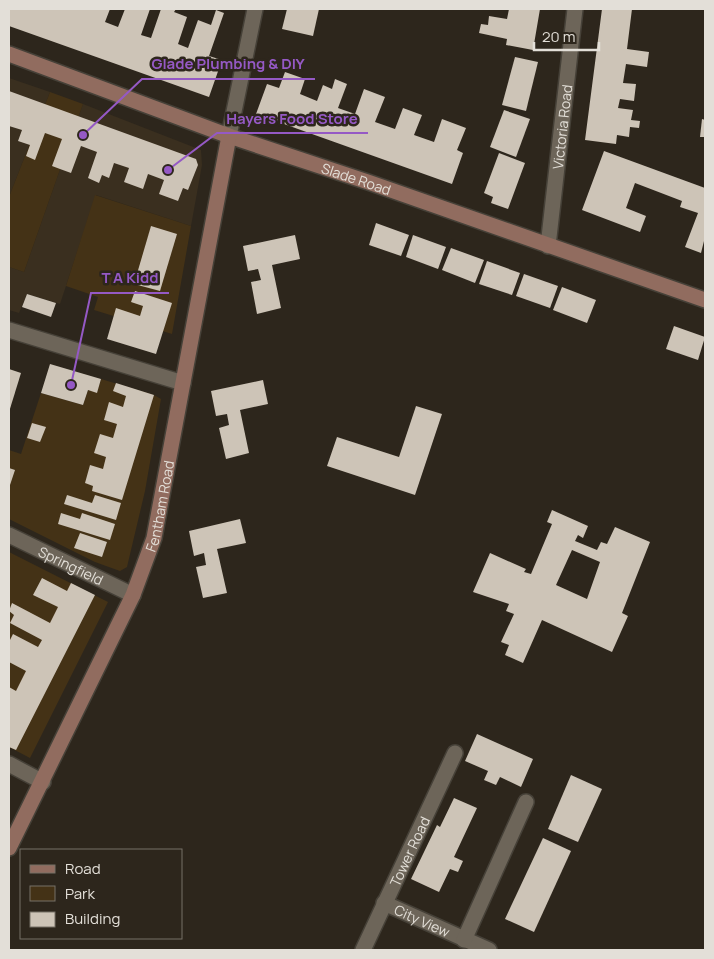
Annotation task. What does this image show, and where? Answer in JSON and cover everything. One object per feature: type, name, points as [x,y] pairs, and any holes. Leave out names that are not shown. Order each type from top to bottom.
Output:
[{"type":"street","points":[[228,136],[255,9]]},
{"type":"street","name":"Victoria Road","points":[[548,246],[575,9]]},
{"type":"street","name":"Slade Road","points":[[9,54],[228,136],[705,300]]},
{"type":"street","name":"Fentham Road","points":[[9,848],[133,595],[154,538],[228,136]]},
{"type":"street","points":[[9,330],[183,383]]},
{"type":"street","name":"Springfield","points":[[9,535],[133,595]]},
{"type":"street","name":"Tower Road","points":[[363,950],[455,753]]},
{"type":"street","points":[[9,764],[43,782]]},
{"type":"street","points":[[464,940],[526,802]]},
{"type":"street","name":"City View","points":[[384,903],[489,950]]},
{"type":"shaded area","points":[[9,78],[50,92],[9,197]]},
{"type":"shaded area","points":[[83,104],[201,150],[202,165],[191,226],[96,195],[60,304],[27,294],[19,313],[9,310],[9,267],[24,272]]},
{"type":"green space","points":[[50,92],[83,104],[24,272],[9,267],[9,197]]},
{"type":"green space","points":[[95,195],[191,226],[172,334],[94,310],[98,297],[66,286]]},
{"type":"green space","points":[[101,379],[154,395],[161,399],[145,491],[127,567],[120,571],[95,562],[9,519],[9,450],[21,454],[41,393],[83,405],[88,390],[97,392]]},
{"type":"green space","points":[[9,552],[108,602],[30,758],[9,747]]},
{"type":"building","points":[[9,9],[110,9],[105,22],[118,27],[125,9],[150,9],[141,35],[151,38],[161,9],[176,9],[174,12],[187,17],[178,44],[188,48],[198,20],[211,25],[216,10],[224,13],[209,56],[222,60],[209,97],[9,26]]},
{"type":"building","points":[[287,9],[319,9],[313,36],[282,29]]},
{"type":"building","points":[[509,9],[540,9],[533,50],[506,45],[507,39],[479,33],[481,24],[488,25],[489,16],[507,19]]},
{"type":"building","points":[[602,9],[632,9],[627,49],[649,52],[647,67],[626,64],[623,83],[636,84],[634,101],[620,99],[618,108],[633,110],[631,120],[640,121],[639,128],[630,127],[629,137],[617,135],[616,144],[585,140]]},
{"type":"building","points":[[515,57],[538,62],[526,111],[502,105]]},
{"type":"building","points":[[285,72],[305,79],[300,94],[317,101],[323,85],[332,89],[335,79],[347,84],[338,108],[355,114],[364,89],[385,97],[375,122],[395,129],[403,108],[422,115],[414,135],[434,142],[442,119],[466,128],[457,150],[463,153],[452,184],[256,114],[267,84],[279,88]]},
{"type":"building","points":[[9,91],[196,159],[198,165],[188,190],[183,188],[178,201],[159,194],[164,180],[148,174],[143,189],[124,182],[129,168],[114,163],[109,178],[102,175],[99,183],[88,178],[97,152],[81,146],[71,173],[52,166],[62,139],[45,133],[35,160],[26,156],[30,145],[18,141],[22,130],[9,126]]},
{"type":"building","points":[[504,110],[530,119],[516,157],[490,147]]},
{"type":"building","points":[[702,119],[705,120],[705,137],[700,137]]},
{"type":"building","points":[[604,151],[705,188],[705,237],[701,253],[685,247],[698,213],[680,207],[682,201],[635,183],[626,208],[646,216],[640,232],[582,210]]},
{"type":"building","points":[[499,153],[525,163],[508,209],[491,203],[493,197],[484,193]]},
{"type":"building","points":[[376,223],[409,235],[401,256],[369,245]]},
{"type":"building","points":[[151,226],[177,234],[160,291],[134,284]]},
{"type":"building","points":[[295,235],[300,259],[272,265],[281,308],[257,314],[251,282],[261,280],[258,269],[248,271],[243,246]]},
{"type":"building","points":[[413,235],[446,247],[438,269],[406,257]]},
{"type":"building","points":[[451,248],[484,260],[475,283],[442,270]]},
{"type":"building","points":[[487,261],[520,273],[512,295],[479,284]]},
{"type":"building","points":[[524,274],[558,286],[550,308],[516,296]]},
{"type":"building","points":[[562,287],[596,300],[587,323],[553,310]]},
{"type":"building","points":[[135,291],[172,303],[156,354],[107,339],[116,308],[140,316],[143,306],[131,302]]},
{"type":"building","points":[[27,294],[56,303],[51,317],[22,307]]},
{"type":"building","points":[[674,326],[705,337],[698,360],[666,349]]},
{"type":"building","points":[[50,364],[101,379],[97,393],[88,390],[83,405],[41,393]]},
{"type":"building","points":[[9,369],[21,373],[9,412]]},
{"type":"building","points":[[263,380],[268,404],[240,410],[249,453],[226,459],[219,428],[229,425],[227,414],[216,416],[211,391]]},
{"type":"building","points":[[116,383],[154,395],[122,500],[92,491],[93,486],[85,483],[90,465],[103,469],[106,457],[94,453],[100,434],[113,438],[117,424],[104,420],[109,402],[123,407],[126,396],[113,391]]},
{"type":"building","points":[[416,406],[442,414],[415,495],[327,466],[337,437],[399,457]]},
{"type":"building","points":[[32,423],[46,427],[40,442],[27,438]]},
{"type":"building","points":[[9,468],[15,470],[9,488]]},
{"type":"building","points":[[67,495],[92,503],[95,495],[121,503],[116,520],[64,504]]},
{"type":"building","points":[[552,510],[588,526],[583,538],[578,535],[575,541],[597,550],[601,542],[607,544],[615,527],[650,542],[622,613],[628,616],[612,652],[542,620],[523,663],[505,655],[509,645],[501,642],[514,614],[506,611],[509,604],[473,592],[490,553],[526,569],[524,572],[531,574],[552,524],[547,522]],"holes":[[[572,550],[600,562],[587,599],[556,585]]]},
{"type":"building","points":[[61,513],[80,519],[82,513],[115,524],[110,540],[58,524]]},
{"type":"building","points":[[240,519],[246,543],[217,549],[227,593],[203,598],[196,567],[206,565],[204,553],[194,556],[189,531]]},
{"type":"building","points":[[80,533],[107,542],[102,557],[74,548]]},
{"type":"building","points":[[42,578],[67,591],[71,583],[95,595],[16,750],[9,747],[9,687],[16,691],[26,671],[9,662],[9,642],[13,634],[38,647],[42,640],[10,623],[14,615],[9,611],[12,603],[50,623],[58,607],[33,595]]},
{"type":"building","points":[[477,734],[533,759],[521,787],[500,777],[496,785],[484,780],[488,771],[465,761]]},
{"type":"building","points":[[571,775],[602,789],[578,842],[548,829]]},
{"type":"building","points":[[454,798],[477,808],[454,857],[463,861],[458,872],[450,869],[439,892],[411,879],[437,825],[440,827]]},
{"type":"building","points":[[543,838],[571,851],[534,932],[505,919]]},
{"type":"place","name":"Glade Plumbing & DIY","points":[[83,135]]},
{"type":"place","name":"Hayers Food Store","points":[[168,170]]},
{"type":"place","name":"T A Kidd","points":[[71,385]]}]
